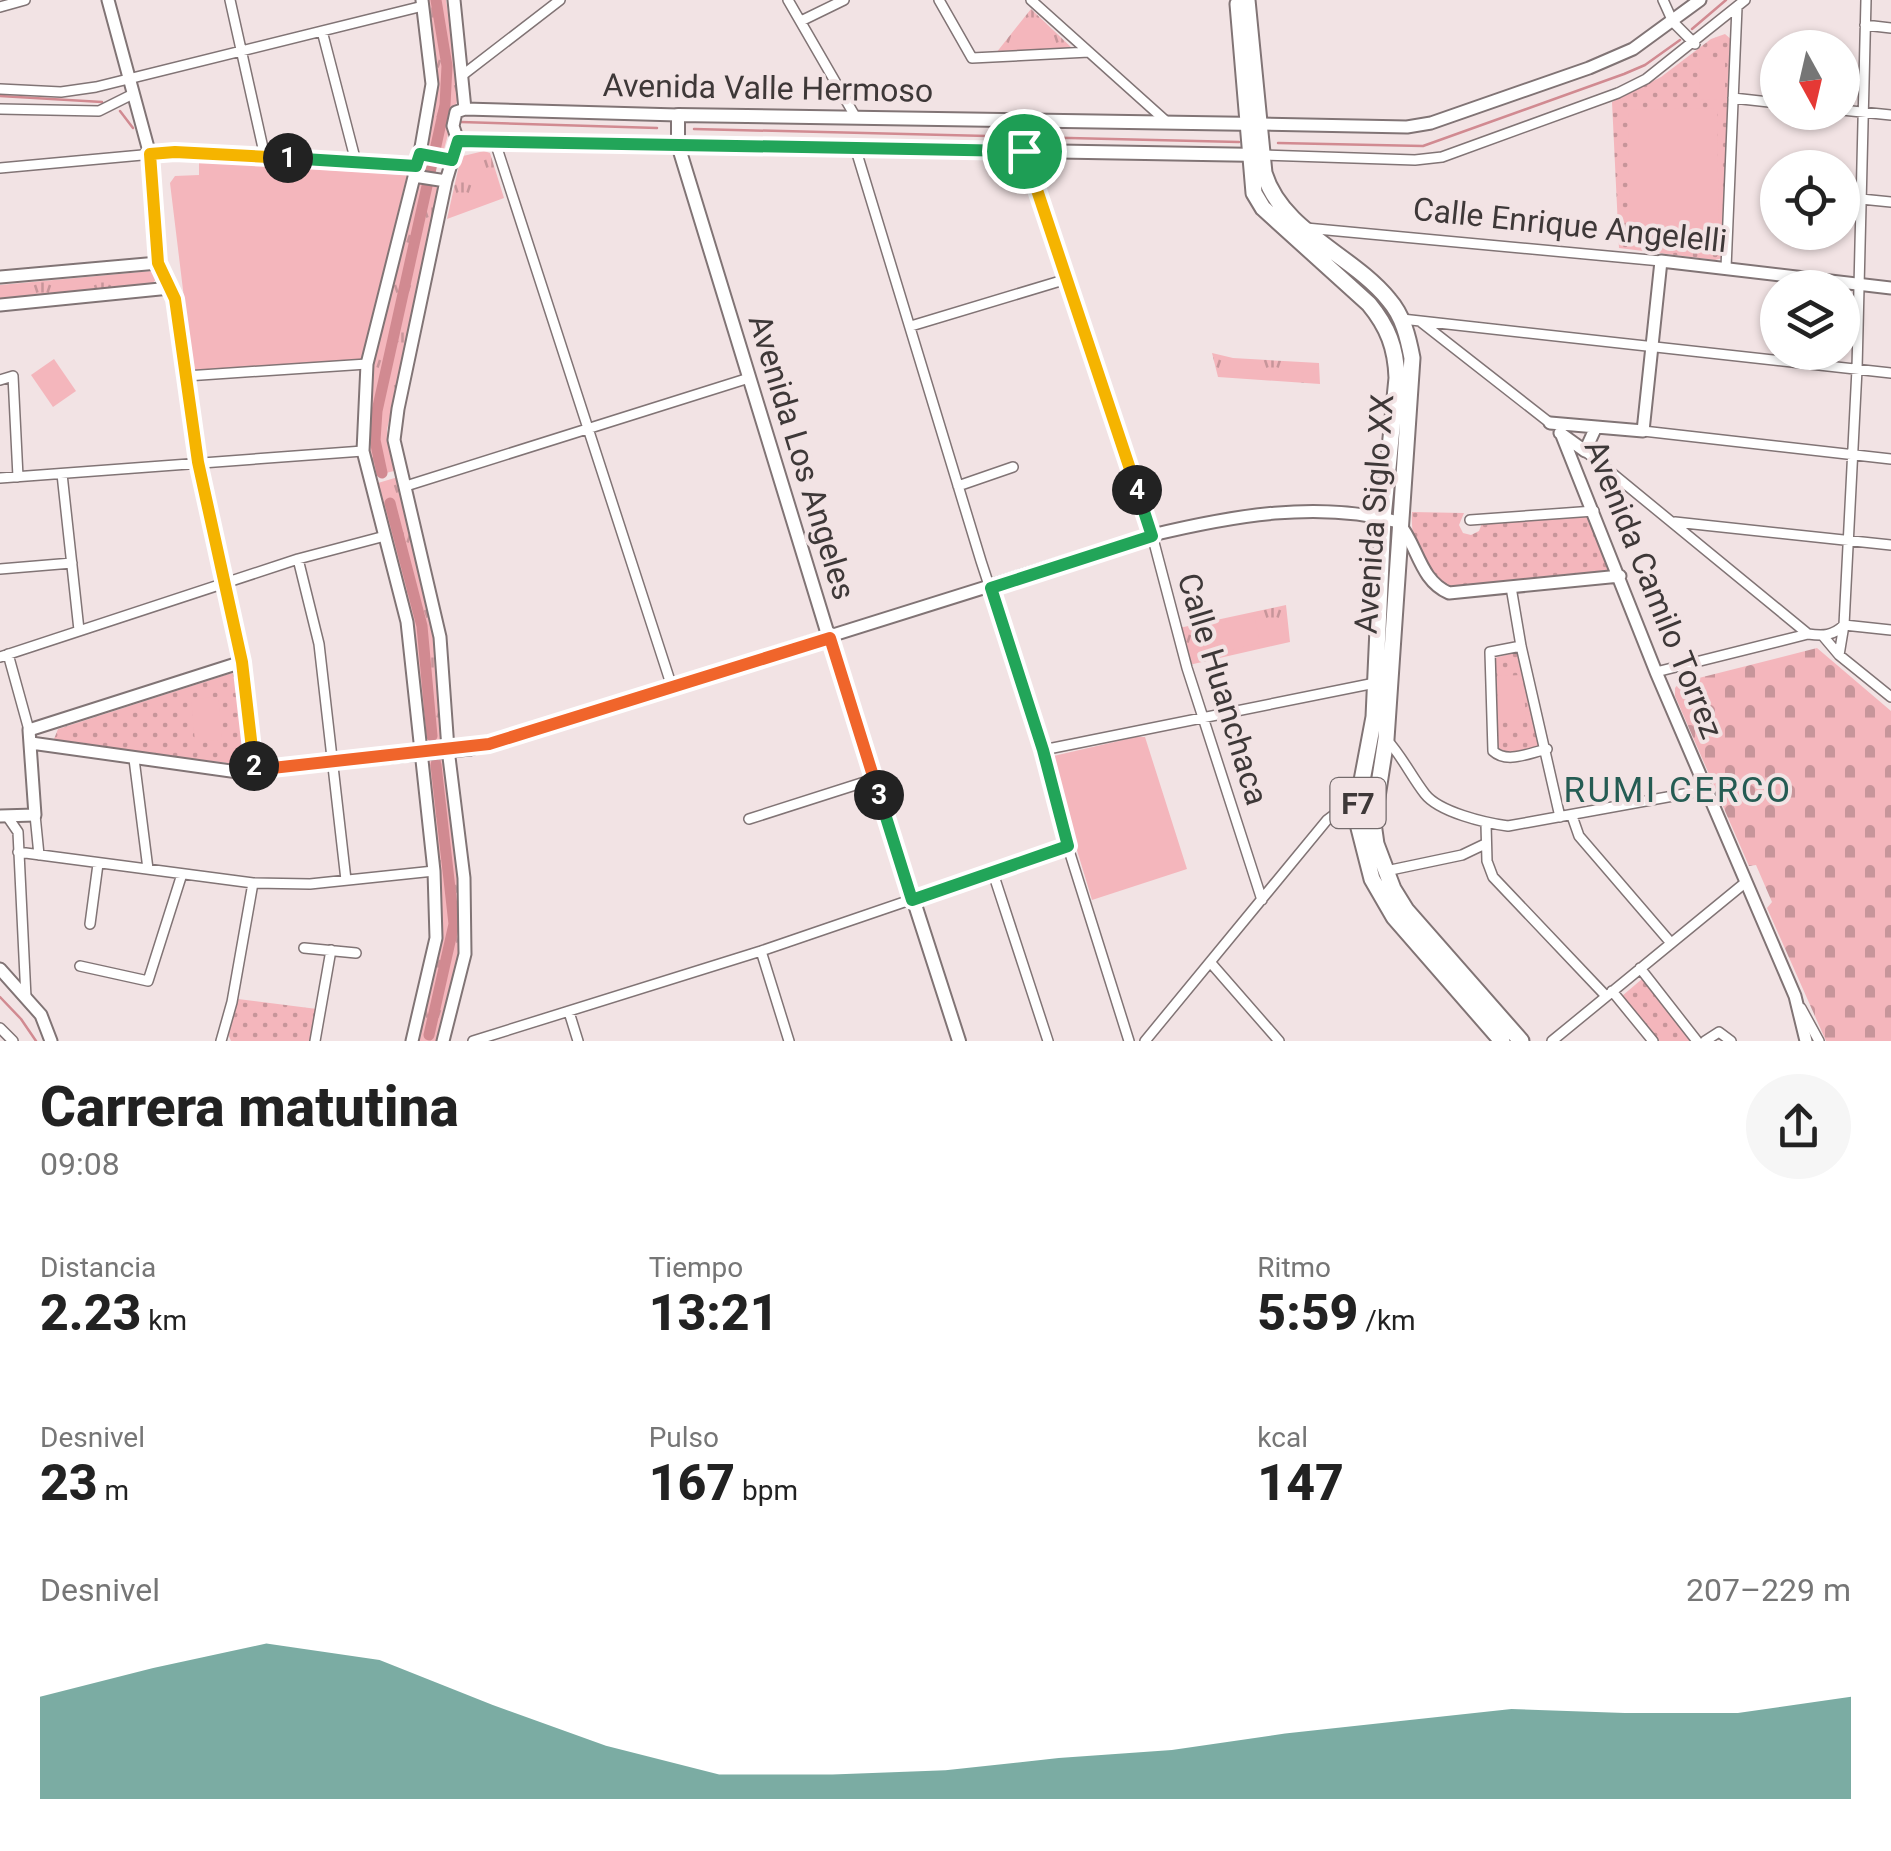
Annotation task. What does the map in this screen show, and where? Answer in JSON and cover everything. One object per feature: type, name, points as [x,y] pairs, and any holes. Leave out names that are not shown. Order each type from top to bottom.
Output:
[{"type":"highway","name":"Avenida Siglo XX","points":[[1238,0],[1256,124]]},
{"type":"highway","name":"Avenida Siglo XX","points":[[1248,0],[1256,124],[1254,193],[1263,208],[1393,322]]},
{"type":"highway","name":"Avenida Siglo XX","points":[[1256,155],[1269,190],[1304,227],[1384,295],[1393,322],[1397,378],[1374,806],[1376,844],[1406,910],[1521,1041]]},
{"type":"highway","name":"Avenida Siglo XX","points":[[1391,520],[1375,683],[1378,736],[1357,807],[1366,858],[1381,898],[1502,1041]]},
{"type":"main road","name":"Avenida Valle Hermoso","points":[[678,115],[1256,124]]},
{"type":"main road","name":"Avenida Los Angeles","points":[[678,115],[678,145],[959,1041]]},
{"type":"main road","name":"Avenida Valle Hermoso","points":[[678,145],[1256,155]]},
{"type":"street","points":[[0,6],[25,0]]},
{"type":"street","points":[[108,0],[150,154],[158,263],[175,299],[198,462],[242,662],[254,770]]},
{"type":"street","points":[[230,0],[265,157]]},
{"type":"street","points":[[412,1041],[436,938],[434,871],[407,622],[363,451],[367,364],[430,167],[458,141],[452,126],[456,112],[465,108],[454,0]]},
{"type":"street","points":[[464,74],[560,0]]},
{"type":"street","points":[[788,0],[855,116]]},
{"type":"street","points":[[800,21],[844,0]]},
{"type":"street","points":[[939,0],[972,58],[1089,52]]},
{"type":"street","points":[[1032,0],[1169,124]]},
{"type":"street","points":[[1663,0],[1672,22],[1694,44]]},
{"type":"street","name":"Avenida Valle Hermoso","points":[[1256,124],[1407,127],[1431,123],[1634,49],[1700,0]]},
{"type":"street","points":[[1866,0],[1860,199],[1891,202]]},
{"type":"street","points":[[0,88],[61,92],[127,79],[422,3],[432,84],[430,167],[394,440],[440,637],[448,750],[464,878],[466,936],[459,985],[443,1041]]},
{"type":"street","points":[[1726,268],[1733,98],[1742,4]]},
{"type":"street","name":"Avenida Valle Hermoso","points":[[1256,155],[1415,160],[1442,157],[1618,93],[1646,79],[1742,4]]},
{"type":"street","points":[[1865,25],[1891,28]]},
{"type":"street","points":[[322,31],[356,162]]},
{"type":"street","points":[[0,108],[98,111],[132,96]]},
{"type":"street","points":[[1733,98],[1760,101]]},
{"type":"street","name":"Avenida Valle Hermoso","points":[[465,108],[678,115]]},
{"type":"street","points":[[1862,112],[1891,115]]},
{"type":"street","name":"Avenida Valle Hermoso","points":[[458,141],[678,145]]},
{"type":"street","points":[[495,142],[672,687]]},
{"type":"street","points":[[855,148],[1043,750],[1068,846],[1129,1041]]},
{"type":"street","name":"Calle Huanchaca","points":[[1024,151],[1152,536],[1204,720],[1262,900]]},
{"type":"street","points":[[0,168],[175,152],[430,167]]},
{"type":"street","name":"Calle Enrique Angelelli","points":[[1304,227],[1760,272]]},
{"type":"street","points":[[1644,431],[1661,261]]},
{"type":"street","points":[[0,277],[158,263]]},
{"type":"street","points":[[911,326],[1068,278]]},
{"type":"street","name":"Calle Enrique Angelelli","points":[[1860,284],[1891,288]]},
{"type":"street","points":[[0,304],[170,288]]},
{"type":"street","points":[[1393,322],[1418,320],[1760,358]]},
{"type":"street","name":"Avenida Camilo Torrez","points":[[1418,320],[1561,433],[1656,672],[1818,1041]]},
{"type":"street","points":[[186,376],[367,364]]},
{"type":"street","points":[[1860,369],[1891,373]]},
{"type":"street","points":[[1840,655],[1856,370]]},
{"type":"street","points":[[0,380],[12,376],[18,477]]},
{"type":"street","points":[[406,486],[749,378]]},
{"type":"street","points":[[1550,424],[1891,459]]},
{"type":"street","points":[[1585,452],[1596,427]]},
{"type":"street","points":[[1561,433],[1808,634]]},
{"type":"street","points":[[0,478],[363,451]]},
{"type":"street","points":[[958,486],[1013,467]]},
{"type":"street","points":[[62,474],[79,630]]},
{"type":"street","points":[[1470,520],[1594,511]]},
{"type":"street","points":[[30,737],[134,758],[238,772],[489,744],[1152,536],[1242,515],[1339,514],[1391,520],[1437,588],[1449,593],[1620,576]]},
{"type":"street","points":[[1675,522],[1891,544]]},
{"type":"street","points":[[39,855],[30,737],[4,656],[298,559],[385,536]]},
{"type":"street","points":[[298,559],[319,644],[346,880]]},
{"type":"street","points":[[0,569],[72,563]]},
{"type":"street","points":[[1511,588],[1560,817]]},
{"type":"street","points":[[1844,625],[1891,630]]},
{"type":"street","points":[[1656,672],[1808,634],[1836,633],[1844,625]]},
{"type":"street","points":[[1823,636],[1891,697]]},
{"type":"street","points":[[1521,646],[1490,652],[1494,751],[1508,758],[1546,749]]},
{"type":"street","points":[[30,737],[242,662]]},
{"type":"street","points":[[1043,750],[1375,683]]},
{"type":"street","points":[[1378,736],[1426,796],[1436,804],[1486,824],[1508,826],[1706,790]]},
{"type":"street","points":[[134,758],[148,869]]},
{"type":"street","points":[[750,819],[874,779]]},
{"type":"street","points":[[1145,1041],[1326,820],[1339,811],[1374,806]]},
{"type":"street","points":[[3,816],[35,816]]},
{"type":"street","points":[[3,816],[18,832],[26,1000]]},
{"type":"street","points":[[1572,816],[1578,836],[1671,943]]},
{"type":"street","points":[[1486,824],[1493,877],[1502,889],[1653,1041]]},
{"type":"street","points":[[1386,871],[1462,855],[1486,844]]},
{"type":"street","points":[[474,1041],[761,950],[1068,846]]},
{"type":"street","points":[[18,852],[253,883],[346,880],[434,871]]},
{"type":"street","points":[[90,924],[98,864]]},
{"type":"street","points":[[993,873],[1048,1041]]},
{"type":"street","points":[[80,966],[148,980],[182,874]]},
{"type":"street","points":[[1552,1041],[1746,882]]},
{"type":"street","points":[[221,1041],[232,1002],[253,883]]},
{"type":"street","points":[[304,948],[356,952]]},
{"type":"street","points":[[315,1041],[330,950]]},
{"type":"street","points":[[761,950],[789,1041]]},
{"type":"street","points":[[1210,962],[1278,1041]]},
{"type":"street","points":[[1640,968],[1697,1041]]},
{"type":"street","points":[[0,969],[41,1016],[53,1040]]},
{"type":"street","points":[[1795,996],[1806,1041]]},
{"type":"street","points":[[570,1012],[578,1041]]},
{"type":"street","points":[[0,1028],[13,1041]]},
{"type":"street","points":[[1706,1041],[1719,1032],[1731,1041]]},
{"type":"green space","points":[[427,0],[446,0],[456,65],[458,97],[443,153],[425,149],[438,76]]},
{"type":"green space","points":[[1031,9],[1073,49],[996,53]]},
{"type":"green space","points":[[1725,34],[1733,41],[1723,258],[1619,248],[1612,102],[1661,77],[1711,39]]},
{"type":"green space","points":[[1700,58],[1725,59],[1725,100],[1699,99]]},
{"type":"green space","points":[[1717,108],[1719,242],[1630,244],[1628,110]]},
{"type":"green space","points":[[490,153],[504,198],[447,219],[460,161],[463,156]]},
{"type":"green space","points":[[199,162],[407,175],[362,359],[193,372],[170,183],[175,176],[199,175]]},
{"type":"green space","points":[[418,182],[439,185],[387,430],[394,471],[374,476],[369,442],[373,368]]},
{"type":"green space","points":[[151,271],[158,277],[152,284],[0,298],[0,285]]},
{"type":"green space","points":[[1212,353],[1233,358],[1319,363],[1320,384],[1218,377]]},
{"type":"green space","points":[[54,359],[76,391],[53,407],[31,375]]},
{"type":"green space","points":[[398,477],[436,640],[443,741],[426,743],[412,622],[378,483]]},
{"type":"green space","points":[[1412,512],[1464,513],[1459,525],[1463,533],[1471,535],[1479,531],[1482,523],[1585,516],[1609,570],[1453,587],[1433,575],[1420,557],[1413,535]]},
{"type":"green space","points":[[1286,605],[1290,642],[1189,665],[1179,628]]},
{"type":"green space","points":[[1254,615],[1260,643],[1217,653],[1211,624]]},
{"type":"green space","points":[[1817,648],[1891,711],[1891,1041],[1826,1041],[1767,908],[1772,902],[1756,865],[1749,866],[1675,696],[1679,683]]},
{"type":"green space","points":[[1518,652],[1541,747],[1509,754],[1497,747],[1494,658]]},
{"type":"green space","points":[[235,672],[249,758],[245,765],[59,743],[54,739],[58,729]]},
{"type":"green space","points":[[1523,675],[1526,721],[1499,722],[1497,676]]},
{"type":"green space","points":[[218,697],[222,740],[195,742],[191,699]]},
{"type":"green space","points":[[1145,737],[1187,869],[1092,900],[1049,757]]},
{"type":"green space","points":[[445,756],[461,878],[460,950],[436,1041],[418,1041],[441,932],[426,759]]},
{"type":"green space","points":[[1642,979],[1689,1041],[1659,1041],[1622,996]]},
{"type":"green space","points":[[238,999],[317,1009],[310,1041],[231,1041],[228,1034]]},
{"type":"waterway","points":[[382,473],[375,440],[377,411],[445,105],[447,66],[436,0]]},
{"type":"waterway","points":[[1692,29],[1726,0]]},
{"type":"waterway","points":[[1278,143],[1423,146],[1624,74],[1645,65],[1680,40]]},
{"type":"waterway","points":[[0,96],[102,102]]},
{"type":"waterway","points":[[120,111],[133,128]]},
{"type":"waterway","points":[[461,122],[657,128]]},
{"type":"waterway","points":[[694,129],[1239,142]]},
{"type":"waterway","points":[[390,503],[422,626],[432,736]]},
{"type":"waterway","points":[[429,1035],[454,924],[436,765]]},
{"type":"waterway","points":[[0,997],[36,1041]]},
{"type":"district","name":"RUMI CERCO","points":[[1678,790]]},
{"type":"route","points":[[458,141],[1024,151],[1152,536],[991,588],[1043,750],[1068,846],[912,900],[830,638],[489,744],[254,770],[242,662],[198,462],[175,299],[158,263],[150,154],[175,152],[416,166],[420,154],[452,160],[458,141]]}]
